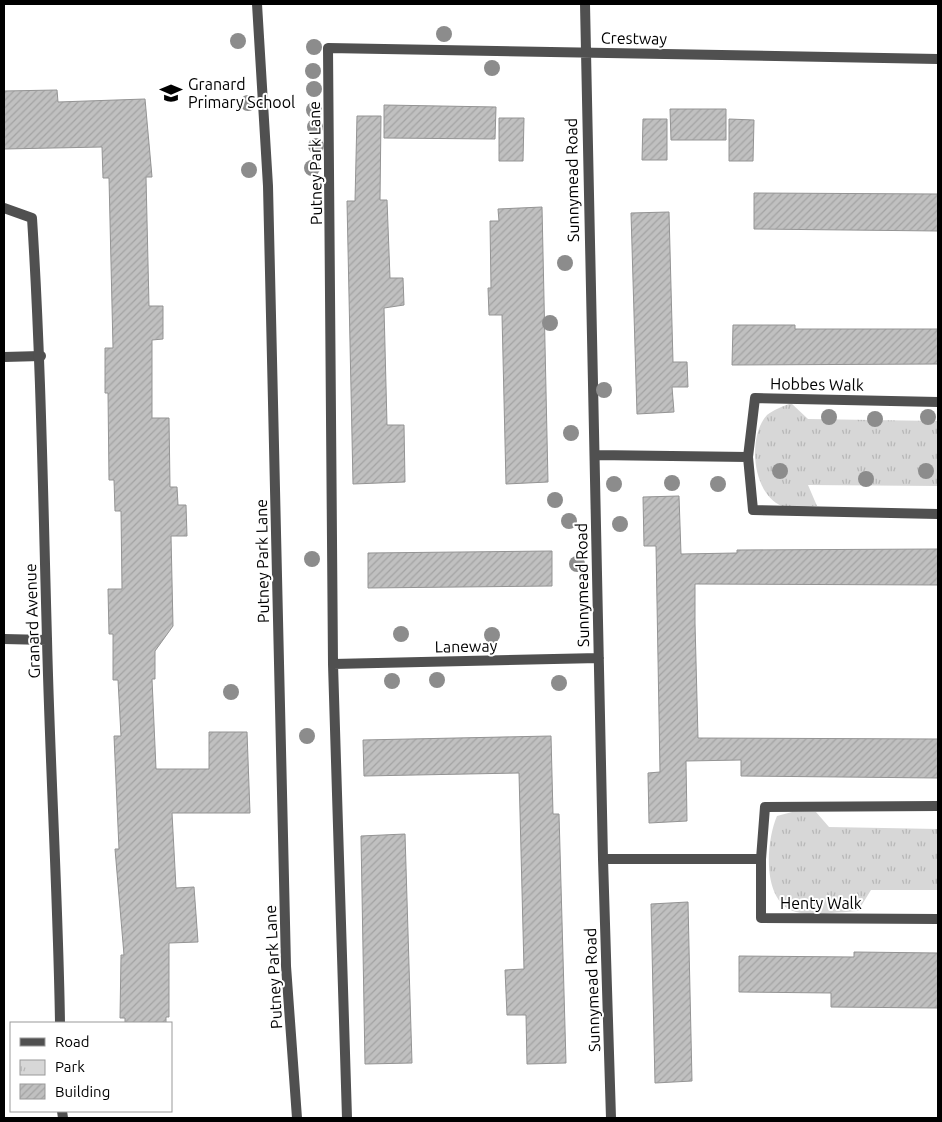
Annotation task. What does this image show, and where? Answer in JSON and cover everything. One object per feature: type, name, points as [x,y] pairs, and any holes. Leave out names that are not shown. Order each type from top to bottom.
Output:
[{"type":"street","name":"Putney Park Lane","points":[[257,4],[268,186],[286,966],[297,1118]]},
{"type":"street","name":"Sunnymead Road","points":[[584,4],[603,859],[611,1118]]},
{"type":"street","name":"Putney Park Lane","points":[[328,48],[333,664],[347,1118]]},
{"type":"street","name":"Crestway","points":[[328,48],[938,59]]},
{"type":"street","name":"Granard Avenue","points":[[4,208],[32,218],[41,356],[47,640],[58,902],[60,1022]]},
{"type":"street","points":[[4,356],[41,356]]},
{"type":"street","name":"Hobbes Walk","points":[[938,402],[754,398],[748,457],[753,510],[938,514]]},
{"type":"street","points":[[595,455],[748,457]]},
{"type":"street","points":[[4,639],[47,640]]},
{"type":"street","name":"Laneway","points":[[333,664],[599,658]]},
{"type":"street","name":"Henty Walk","points":[[938,806],[765,806],[760,859],[762,918],[938,919]]},
{"type":"street","points":[[603,859],[760,859]]},
{"type":"green space","points":[[791,403],[808,419],[938,421],[938,486],[808,485],[817,506],[782,506],[772,500],[764,490],[759,478],[755,450],[761,425],[767,415]]},
{"type":"green space","points":[[792,812],[816,812],[829,827],[938,829],[938,890],[871,890],[858,911],[809,914],[796,912],[785,906],[777,897],[769,870],[770,840],[777,816]]},
{"type":"building","points":[[57,90],[58,102],[145,99],[152,177],[146,177],[149,306],[163,306],[163,339],[152,340],[152,418],[169,418],[170,487],[177,487],[178,505],[186,505],[187,536],[171,536],[173,626],[155,651],[155,679],[152,679],[156,769],[209,769],[209,732],[247,732],[250,813],[172,813],[176,888],[194,887],[198,942],[169,943],[169,1017],[166,1017],[166,1022],[125,1022],[125,1018],[120,1018],[121,955],[124,955],[115,849],[119,849],[114,736],[121,736],[118,680],[113,680],[113,634],[109,634],[108,589],[122,589],[121,511],[115,511],[114,480],[109,480],[108,393],[105,393],[105,348],[113,348],[109,178],[103,178],[102,147],[4,149],[4,91]]},
{"type":"building","points":[[384,105],[496,107],[495,139],[384,138]]},
{"type":"building","points":[[670,109],[726,109],[726,140],[671,140]]},
{"type":"building","points":[[357,116],[381,116],[380,200],[387,200],[390,278],[403,278],[404,305],[384,308],[387,425],[404,425],[405,482],[353,484],[347,201],[355,201]]},
{"type":"building","points":[[499,118],[524,118],[523,161],[499,161]]},
{"type":"building","points":[[643,119],[667,119],[667,160],[642,160]]},
{"type":"building","points":[[729,119],[754,120],[753,161],[729,161]]},
{"type":"building","points":[[754,193],[938,194],[938,231],[754,229]]},
{"type":"building","points":[[542,207],[548,482],[506,484],[502,315],[489,315],[488,288],[491,288],[490,221],[499,221],[498,209]]},
{"type":"building","points":[[669,212],[673,362],[687,362],[688,387],[672,387],[674,412],[637,414],[631,213]]},
{"type":"building","points":[[733,325],[795,325],[795,329],[938,329],[938,364],[732,365]]},
{"type":"building","points":[[679,496],[681,554],[737,553],[737,550],[938,549],[938,585],[695,584],[695,623],[698,738],[938,739],[938,778],[741,776],[741,760],[686,761],[687,821],[649,823],[648,773],[660,772],[656,546],[644,546],[643,497]]},
{"type":"building","points":[[552,551],[552,586],[368,588],[368,553]]},
{"type":"building","points":[[551,736],[553,814],[559,814],[566,1063],[527,1064],[526,1015],[507,1015],[505,970],[524,969],[519,773],[364,776],[363,740]]},
{"type":"building","points":[[405,834],[412,1063],[365,1064],[361,836]]},
{"type":"building","points":[[688,902],[692,1081],[655,1083],[651,904]]},
{"type":"building","points":[[854,952],[938,953],[938,1008],[831,1007],[831,993],[739,992],[739,956],[854,957]]},
{"type":"place","name":"Granard Primary School","points":[[171,93]]}]
